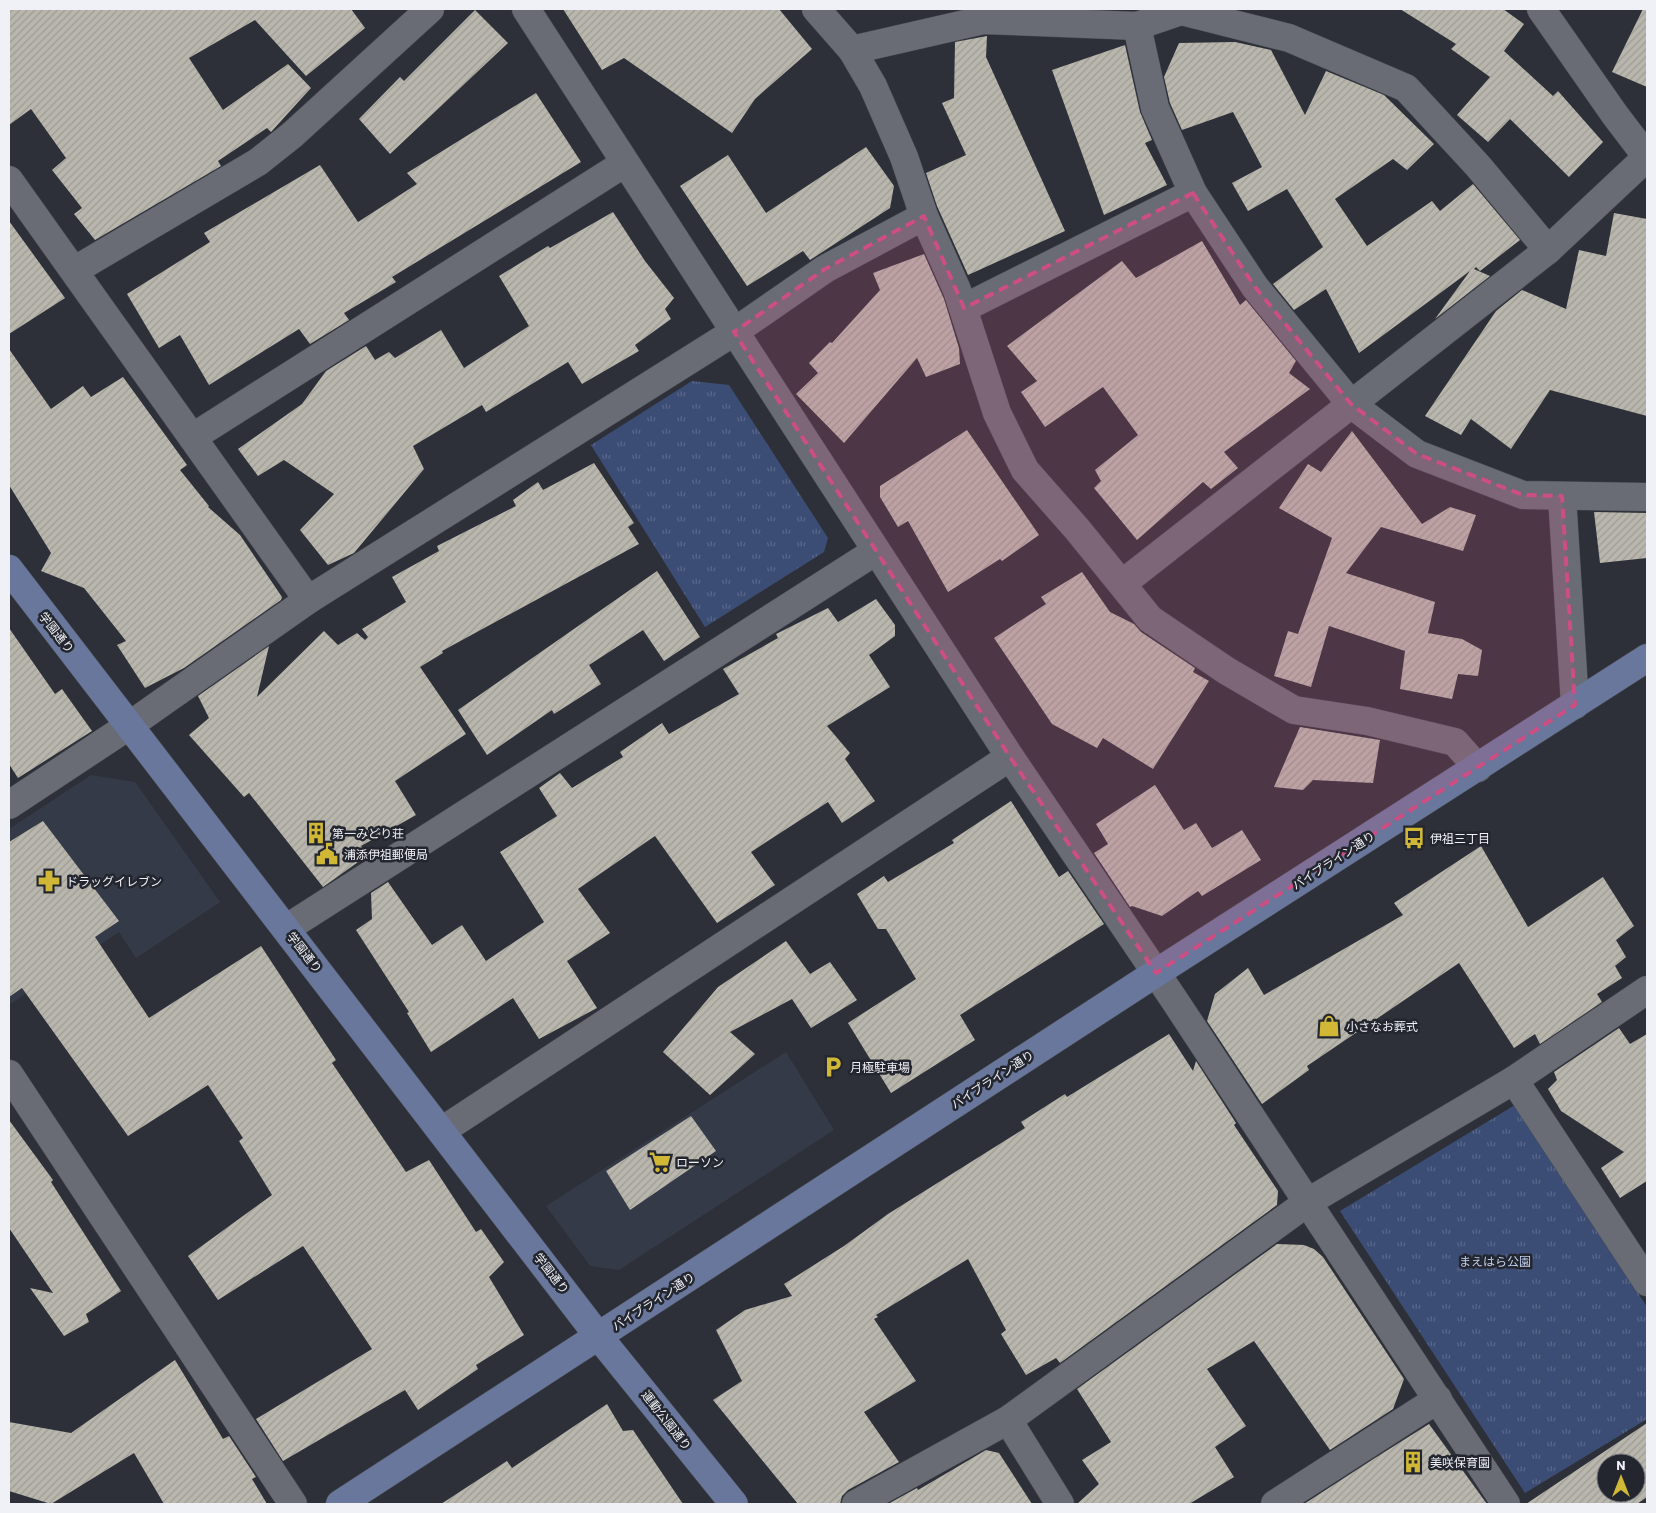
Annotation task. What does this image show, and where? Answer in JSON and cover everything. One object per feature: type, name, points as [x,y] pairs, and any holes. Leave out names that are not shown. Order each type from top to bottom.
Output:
[{"type":"main road","name":"学園通り","points":[[9,569],[443,1130],[599,1337]]},
{"type":"main road","name":"パイプライン通り","points":[[340,1504],[1156,973],[1647,658]]},
{"type":"main road","name":"運動公園通り","points":[[599,1337],[734,1504]]},
{"type":"street","points":[[75,270],[258,162],[292,135],[430,9]]},
{"type":"street","points":[[526,9],[1010,757],[1156,973],[1506,1504]]},
{"type":"street","points":[[816,9],[852,50],[873,86],[893,130],[924,216],[964,308],[997,413],[1025,470],[1122,583],[1150,619],[1227,671],[1294,710],[1368,721],[1455,742],[1478,768]]},
{"type":"street","points":[[1122,583],[1548,250],[1647,157],[1615,115],[1541,9]]},
{"type":"street","points":[[852,50],[983,20],[1138,26],[1182,10],[1289,38],[1406,88],[1478,166],[1548,250]]},
{"type":"street","points":[[1138,26],[1155,108],[1193,193],[1255,287],[1352,404],[1417,454],[1523,495],[1647,497]]},
{"type":"street","points":[[193,437],[625,163]]},
{"type":"street","points":[[9,180],[75,270],[308,600]]},
{"type":"street","points":[[964,308],[1193,193]]},
{"type":"street","points":[[9,804],[130,725],[308,600],[734,332],[825,269],[924,216]]},
{"type":"street","points":[[1562,496],[1575,705]]},
{"type":"street","points":[[287,928],[876,550]]},
{"type":"street","points":[[443,1130],[1010,757]]},
{"type":"street","points":[[856,1504],[1008,1420],[1308,1202],[1514,1080],[1647,990]]},
{"type":"street","points":[[1514,1080],[1647,1282]]},
{"type":"street","points":[[13,1091],[293,1504]]},
{"type":"street","points":[[1275,1504],[1438,1399]]},
{"type":"street","points":[[1008,1420],[1060,1504]]},
{"type":"highlighted area","points":[[1193,193],[1255,287],[1351,404],[1417,454],[1523,495],[1562,496],[1575,705],[1156,973],[1010,757],[734,332],[825,269],[924,216],[964,308]]},
{"type":"shaded area","points":[[91,775],[135,782],[220,902],[136,958],[119,932],[9,1005],[9,829]]},
{"type":"shaded area","points":[[786,1052],[834,1130],[619,1270],[590,1266],[546,1206]]},
{"type":"green space","points":[[692,381],[729,385],[828,538],[824,552],[705,627],[591,445]]},
{"type":"green space","name":"まえはら公園","points":[[1515,1105],[1647,1307],[1647,1419],[1525,1493],[1340,1211]]},
{"type":"building","points":[[9,9],[351,9],[365,28],[306,76],[255,20],[189,58],[223,110],[288,64],[311,88],[271,132],[267,128],[218,161],[221,166],[95,240],[74,214],[82,208],[52,170],[66,158],[31,109],[9,125]]},
{"type":"building","points":[[563,9],[779,9],[812,49],[755,99],[732,133],[624,58],[602,70]]},
{"type":"building","points":[[1400,9],[1503,9],[1524,24],[1504,51],[1553,96],[1558,91],[1603,142],[1569,177],[1510,119],[1488,142],[1457,115],[1490,77],[1451,49],[1456,44]]},
{"type":"building","points":[[1643,9],[1647,9],[1647,87],[1612,72]]},
{"type":"building","points":[[475,10],[508,43],[390,154],[359,119],[400,77],[404,81]]},
{"type":"building","points":[[987,36],[986,57],[1065,231],[968,275],[937,206],[926,173],[966,155],[942,103],[954,98],[955,42]]},
{"type":"building","points":[[1235,42],[1271,50],[1305,115],[1326,71],[1384,95],[1434,144],[1407,170],[1393,159],[1335,199],[1367,246],[1432,201],[1440,211],[1473,184],[1520,240],[1480,271],[1476,267],[1474,269],[1490,276],[1435,319],[1470,271],[1359,353],[1326,289],[1294,310],[1273,284],[1323,247],[1287,189],[1248,211],[1232,183],[1262,167],[1233,112],[1182,130],[1170,103],[1164,77],[1179,43]]},
{"type":"building","points":[[1125,45],[1140,112],[1152,140],[1145,143],[1167,185],[1104,215],[1052,70]]},
{"type":"building","points":[[536,93],[581,162],[392,277],[396,282],[344,313],[349,320],[310,344],[299,329],[209,385],[180,335],[159,348],[127,294],[210,242],[204,233],[320,165],[358,222],[417,184],[407,173]]},
{"type":"building","points":[[866,147],[894,186],[890,208],[810,260],[803,251],[747,286],[680,186],[728,155],[766,213]]},
{"type":"building","points":[[613,212],[645,261],[674,298],[665,309],[671,319],[635,345],[639,351],[582,384],[568,362],[486,412],[482,405],[413,446],[424,469],[354,553],[328,565],[300,530],[334,494],[284,460],[258,476],[238,449],[302,404],[326,371],[366,346],[375,360],[389,352],[395,358],[441,330],[464,368],[529,326],[499,276],[548,246],[550,248]]},
{"type":"building","points":[[1614,213],[1647,219],[1647,416],[1550,390],[1511,449],[1471,419],[1461,435],[1425,416],[1496,311],[1522,290],[1566,309],[1579,250],[1606,256]]},
{"type":"building","points":[[9,221],[65,298],[9,334]]},
{"type":"building","points":[[1202,241],[1240,305],[1246,300],[1296,361],[1289,373],[1310,389],[1224,452],[1238,468],[1211,489],[1203,482],[1137,540],[1094,488],[1101,481],[1095,470],[1138,435],[1103,387],[1045,427],[1021,392],[1037,381],[1007,346],[1122,261],[1136,278]]},
{"type":"building","points":[[924,254],[944,299],[959,348],[960,364],[926,377],[917,358],[844,443],[796,394],[818,373],[809,363],[830,342],[832,343],[880,290],[873,273]]},
{"type":"building","points":[[9,349],[51,409],[83,386],[91,397],[123,377],[187,465],[180,470],[208,507],[240,535],[282,597],[281,600],[184,668],[145,688],[117,645],[126,641],[84,588],[41,571],[51,553],[9,485]]},
{"type":"building","points":[[967,430],[1039,535],[1002,561],[1000,559],[948,592],[908,521],[898,527],[880,497],[880,486]]},
{"type":"building","points":[[1352,431],[1422,524],[1450,507],[1476,515],[1463,551],[1381,527],[1346,573],[1435,602],[1428,633],[1462,639],[1482,650],[1478,676],[1458,674],[1452,699],[1400,689],[1405,651],[1329,626],[1311,687],[1274,676],[1288,631],[1298,634],[1332,538],[1279,508],[1308,464],[1321,472]]},
{"type":"building","points":[[594,463],[634,523],[628,527],[639,544],[442,651],[443,653],[420,667],[466,734],[395,781],[416,815],[361,846],[368,855],[323,887],[249,793],[244,797],[189,735],[209,718],[198,696],[269,646],[257,697],[324,631],[338,645],[357,633],[365,640],[368,637],[362,629],[406,602],[392,577],[439,551],[437,546],[516,506],[513,500],[538,482],[543,490]]},
{"type":"building","points":[[1594,512],[1647,513],[1647,558],[1600,563]]},
{"type":"building","points":[[657,571],[700,637],[664,661],[643,630],[589,665],[601,684],[554,714],[552,710],[487,755],[458,710]]},
{"type":"building","points":[[1082,572],[1110,612],[1134,624],[1141,632],[1195,668],[1193,672],[1209,681],[1153,769],[1103,738],[1097,748],[1052,724],[994,638],[1046,604],[1041,597]]},
{"type":"building","points":[[876,599],[895,625],[895,636],[869,655],[890,687],[827,726],[850,753],[845,759],[875,801],[842,823],[828,802],[751,852],[775,885],[717,923],[655,836],[578,889],[610,933],[567,961],[597,1008],[539,1039],[513,998],[431,1052],[407,1013],[409,1012],[356,930],[372,919],[371,893],[388,882],[432,945],[462,925],[486,961],[544,922],[500,852],[557,816],[539,788],[560,773],[572,788],[623,757],[620,752],[662,723],[669,734],[739,694],[723,669],[778,638],[776,634],[828,608],[838,622]]},
{"type":"building","points":[[9,628],[55,694],[62,689],[92,731],[18,778],[9,764]]},
{"type":"building","points":[[1300,727],[1380,740],[1373,783],[1313,780],[1303,790],[1274,787]]},
{"type":"building","points":[[1155,785],[1184,830],[1196,823],[1212,848],[1242,830],[1261,860],[1202,896],[1198,891],[1162,916],[1132,906],[1130,907],[1094,853],[1108,844],[1096,824]]},
{"type":"building","points":[[1011,801],[1059,877],[1068,871],[1104,924],[960,1015],[975,1040],[891,1093],[848,1023],[916,979],[886,929],[878,929],[857,894],[884,876],[888,882],[954,843],[952,840]]},
{"type":"building","points":[[43,821],[119,921],[95,937],[149,1018],[261,946],[336,1060],[332,1063],[406,1172],[429,1160],[476,1232],[481,1229],[504,1262],[489,1277],[524,1335],[476,1365],[478,1369],[418,1410],[405,1390],[283,1461],[256,1419],[372,1349],[303,1246],[218,1300],[188,1256],[272,1195],[239,1141],[243,1138],[208,1085],[128,1136],[22,988],[9,997],[9,842]]},
{"type":"building","points":[[1481,846],[1528,927],[1603,877],[1634,926],[1616,940],[1626,957],[1615,966],[1622,978],[1597,994],[1602,1002],[1540,1044],[1535,1034],[1514,1048],[1459,963],[1307,1066],[1309,1070],[1262,1104],[1207,1021],[1215,994],[1248,968],[1264,995],[1403,915],[1394,903]]},
{"type":"building","points":[[786,941],[810,974],[830,962],[857,1000],[811,1028],[792,999],[730,1032],[755,1054],[710,1095],[663,1052],[718,987]]},
{"type":"building","points":[[1619,1028],[1630,1044],[1647,1034],[1647,1181],[1620,1198],[1601,1168],[1624,1152],[1561,1111],[1548,1089],[1557,1080],[1554,1072]]},
{"type":"building","points":[[1169,1034],[1193,1071],[1196,1061],[1236,1123],[1234,1125],[1278,1191],[1277,1205],[1060,1363],[1056,1358],[1026,1375],[1001,1334],[1006,1330],[968,1259],[876,1315],[878,1317],[874,1319],[916,1381],[864,1412],[899,1462],[848,1490],[842,1496],[840,1504],[798,1504],[713,1400],[742,1381],[716,1330],[745,1310],[792,1296],[784,1284],[844,1246],[888,1214],[1025,1128],[1021,1122],[1065,1094],[1067,1097]]},
{"type":"building","name":"ローソン","points":[[691,1116],[716,1151],[630,1210],[606,1171]]},
{"type":"building","points":[[9,1120],[53,1180],[51,1182],[121,1291],[86,1314],[89,1322],[64,1336],[30,1288],[53,1293],[9,1228]]},
{"type":"building","points":[[1277,1244],[1304,1245],[1314,1249],[1323,1257],[1404,1379],[1393,1409],[1330,1450],[1254,1341],[1207,1369],[1246,1426],[1215,1447],[1234,1477],[1189,1504],[1077,1504],[1099,1484],[1082,1460],[1111,1442],[1077,1389]]},
{"type":"building","points":[[175,1360],[223,1439],[229,1436],[256,1477],[252,1479],[267,1504],[164,1504],[134,1453],[51,1504],[9,1491],[9,1422],[71,1433]]},
{"type":"building","points":[[607,1404],[623,1431],[633,1430],[683,1504],[441,1504],[507,1461],[512,1468]]},
{"type":"building","points":[[1647,1423],[1647,1497],[1646,1453],[1602,1453]]},
{"type":"building","name":"美咲保育園","points":[[1429,1424],[1487,1504],[1304,1504],[1375,1458]]},
{"type":"building","points":[[986,1450],[999,1453],[1032,1504],[888,1504],[917,1488],[918,1490]]},
{"type":"building","points":[[1596,1457],[1596,1503],[1638,1503],[1526,1504]]},
{"type":"place","name":"第一みどり荘","points":[[316,833]]},
{"type":"place","name":"伊祖三丁目","points":[[1414,838]]},
{"type":"place","name":"浦添伊祖郵便局","points":[[327,854]]},
{"type":"place","name":"ドラッグイレブン","points":[[49,881]]},
{"type":"place","name":"小さなお葬式","points":[[1329,1026]]},
{"type":"place","name":"月極駐車場","points":[[833,1067]]},
{"type":"place","name":"ローソン","points":[[660,1162]]},
{"type":"place","name":"美咲保育園","points":[[1413,1462]]}]
